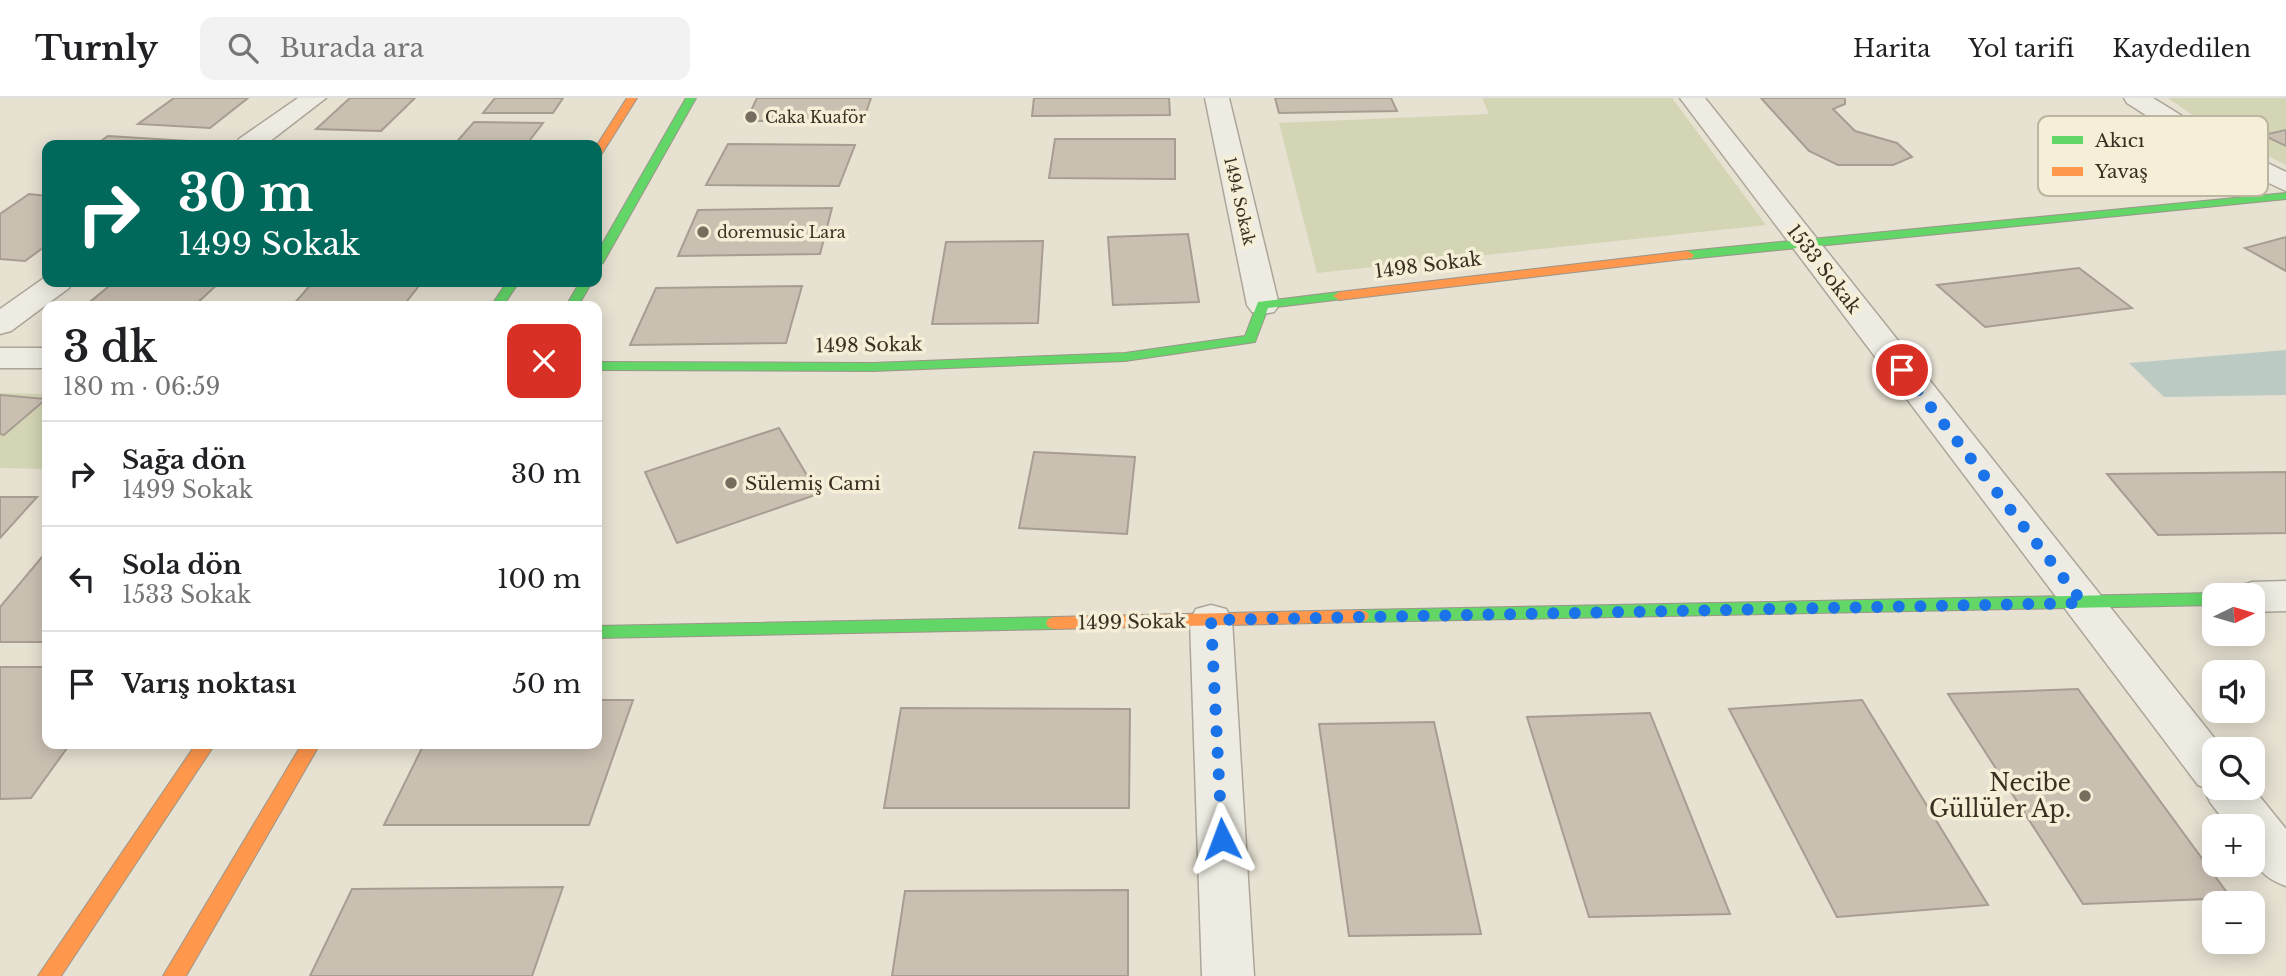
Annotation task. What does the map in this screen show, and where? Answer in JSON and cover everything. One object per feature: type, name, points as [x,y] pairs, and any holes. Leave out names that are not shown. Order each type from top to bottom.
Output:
[{"type":"street","points":[[255,140],[314,98]]},
{"type":"street","points":[[602,145],[632,98]]},
{"type":"street","points":[[602,253],[691,98]]},
{"type":"street","name":"1494 Sokak","points":[[1217,98],[1263,305]]},
{"type":"street","name":"1533 Sokak","points":[[1692,98],[2202,757]]},
{"type":"street","points":[[2136,98],[2165,116]]},
{"type":"street","points":[[2268,174],[2286,183]]},
{"type":"street","name":"1498 Sokak","points":[[602,366],[873,367],[1125,357],[1250,340],[1263,305],[1803,242],[2286,196]]},
{"type":"street","points":[[0,324],[51,287]]},
{"type":"street","points":[[0,358],[42,358]]},
{"type":"street","points":[[2265,597],[2286,596]]},
{"type":"street","name":"1499 Sokak","points":[[602,632],[2202,599]]},
{"type":"street","points":[[1211,620],[1228,976]]},
{"type":"street","points":[[49,976],[203,749]]},
{"type":"street","points":[[174,976],[308,749]]},
{"type":"street","points":[[2235,800],[2286,865]]},
{"type":"green space","points":[[1482,98],[1672,98],[1766,225],[1317,273],[1279,123],[1489,114]]},
{"type":"green space","points":[[2168,98],[2286,98],[2286,165],[2268,156],[2268,116],[2194,116]]},
{"type":"green space","points":[[0,393],[42,394],[42,469],[0,468]]},
{"type":"shaded area","points":[[2286,350],[2286,395],[2164,397],[2129,363]]},
{"type":"building","points":[[174,98],[248,98],[210,128],[138,124]]},
{"type":"building","points":[[350,98],[415,98],[381,131],[316,129]]},
{"type":"building","points":[[495,98],[563,98],[553,113],[483,113]]},
{"type":"building","points":[[757,98],[871,98],[863,121],[746,121]]},
{"type":"building","points":[[1034,98],[1169,98],[1170,115],[1032,116]]},
{"type":"building","points":[[1275,98],[1391,98],[1397,111],[1279,113]]},
{"type":"building","points":[[1761,98],[1845,98],[1845,104],[1833,109],[1855,131],[1897,143],[1912,157],[1893,165],[1838,165],[1809,151]]},
{"type":"building","points":[[474,122],[543,123],[530,140],[458,140]]},
{"type":"building","points":[[2286,130],[2286,146],[2268,137],[2268,134]]},
{"type":"building","points":[[108,136],[174,140],[102,140]]},
{"type":"building","points":[[1055,139],[1175,139],[1175,179],[1049,178]]},
{"type":"building","points":[[728,144],[855,145],[839,186],[706,185]]},
{"type":"building","points":[[29,194],[42,195],[42,249],[25,261],[0,259],[0,214]]},
{"type":"building","points":[[832,208],[820,254],[678,256],[698,210]]},
{"type":"building","points":[[1188,234],[1199,302],[1113,305],[1108,237]]},
{"type":"building","points":[[2286,237],[2286,271],[2245,248]]},
{"type":"building","points":[[1043,241],[1038,323],[932,324],[946,242]]},
{"type":"building","points":[[2079,268],[2132,308],[1985,327],[1937,285]]},
{"type":"building","points":[[802,286],[786,343],[630,345],[656,288]]},
{"type":"building","points":[[108,287],[215,287],[199,301],[91,301]]},
{"type":"building","points":[[309,287],[418,287],[407,301],[296,301]]},
{"type":"building","points":[[0,395],[42,399],[42,402],[4,435],[0,434]]},
{"type":"building","name":"Sülemiş Cami","points":[[779,428],[818,494],[677,543],[645,472]]},
{"type":"building","points":[[1034,452],[1135,457],[1127,534],[1019,528]]},
{"type":"building","points":[[2286,472],[2286,533],[2158,535],[2107,474]]},
{"type":"building","points":[[0,497],[37,497],[0,538]]},
{"type":"building","points":[[42,557],[42,642],[0,642],[0,607]]},
{"type":"building","points":[[0,667],[42,667],[42,749],[66,749],[31,798],[0,799]]},
{"type":"building","name":"Necibe Güllüler Ap.","points":[[2078,689],[2202,858],[2202,877],[2216,877],[2226,891],[2202,891],[2202,899],[2083,904],[1948,694]]},
{"type":"building","points":[[602,700],[633,700],[589,825],[384,825],[422,749],[602,749]]},
{"type":"building","points":[[1862,700],[1988,905],[1837,917],[1729,709]]},
{"type":"building","points":[[901,708],[1130,709],[1129,808],[884,808]]},
{"type":"building","points":[[1650,713],[1730,914],[1589,917],[1527,717]]},
{"type":"building","points":[[1434,722],[1481,934],[1349,936],[1319,724]]},
{"type":"building","points":[[563,887],[532,976],[310,976],[352,889]]},
{"type":"building","points":[[1128,890],[1128,976],[892,976],[905,891]]},
{"type":"traffic: fast","points":[[602,254],[691,98]]},
{"type":"traffic: fast","points":[[1688,255],[2286,196]]},
{"type":"traffic: fast","points":[[500,301],[510,287]]},
{"type":"traffic: fast","points":[[575,301],[583,287]]},
{"type":"traffic: fast","points":[[602,366],[873,367],[1125,357],[1250,339],[1263,305],[1339,296]]},
{"type":"traffic: fast","points":[[1361,616],[2202,599]]},
{"type":"traffic: fast","points":[[602,632],[1054,623]]},
{"type":"traffic: slow","points":[[602,145],[632,98]]},
{"type":"traffic: slow","points":[[1339,296],[1688,255]]},
{"type":"traffic: slow","points":[[1054,623],[1361,616]]},
{"type":"traffic: slow","points":[[49,976],[203,749]]},
{"type":"traffic: slow","points":[[174,976],[308,749]]},
{"type":"place","name":"Caka Kuaför","points":[[751,117]]},
{"type":"place","name":"doremusic Lara","points":[[703,232]]},
{"type":"place","name":"Sülemiş Cami","points":[[731,483]]},
{"type":"place","name":"Necibe Güllüler Ap.","points":[[2085,796]]},
{"type":"route","points":[[1222,839],[1211,620],[2083,603],[1902,370]]}]
